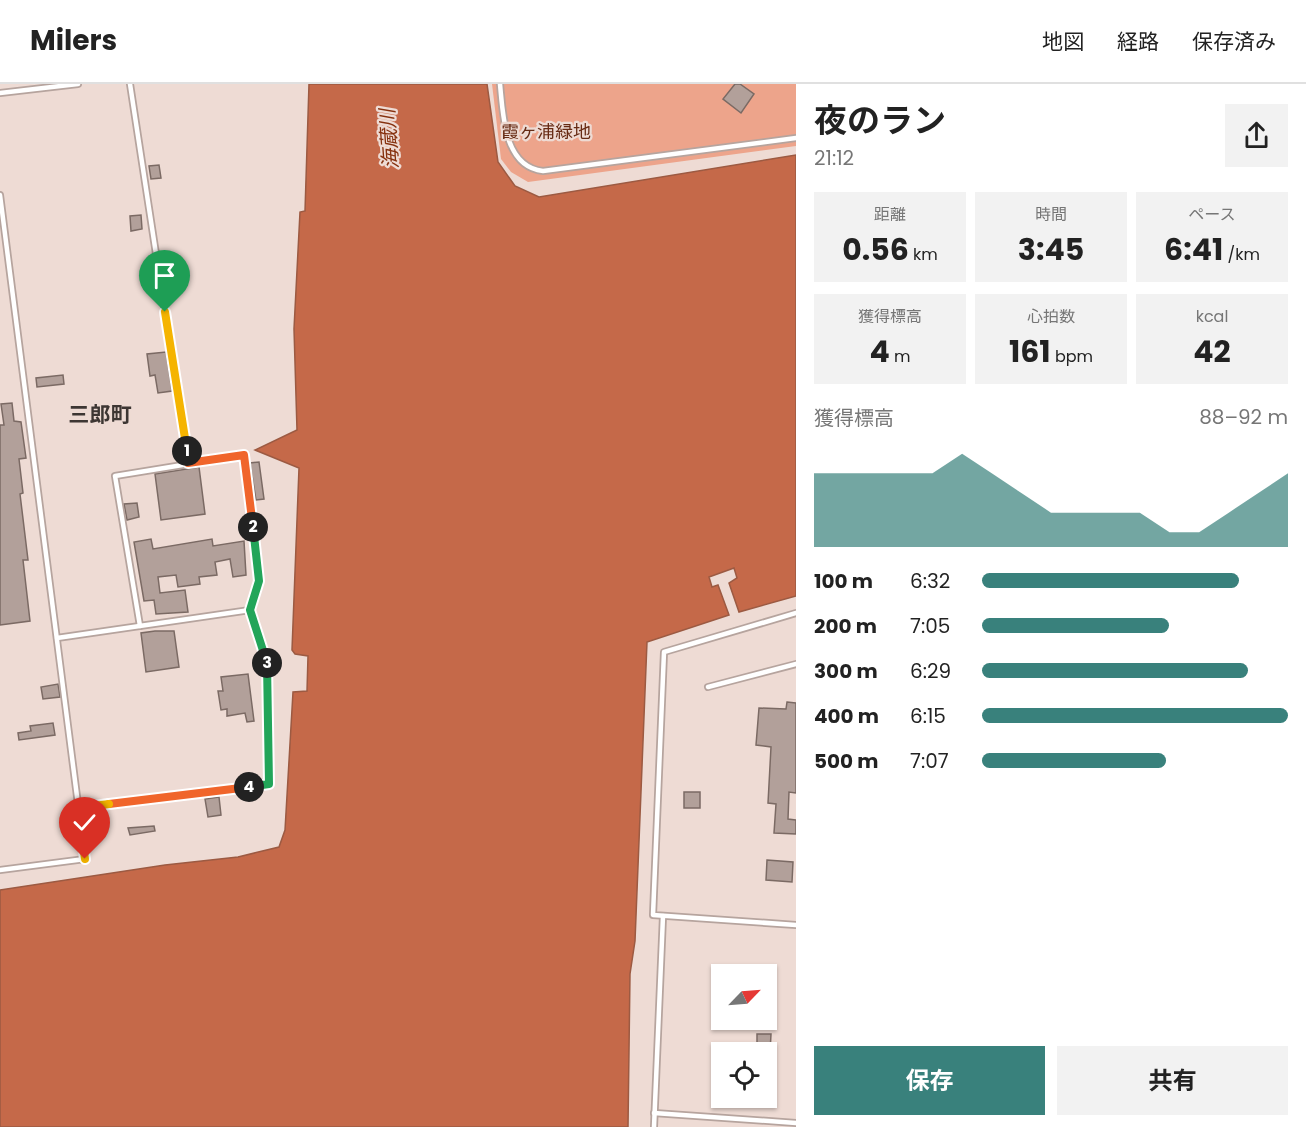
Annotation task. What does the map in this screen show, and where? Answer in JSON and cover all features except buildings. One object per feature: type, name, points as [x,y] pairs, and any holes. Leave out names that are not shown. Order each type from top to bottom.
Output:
[{"type":"lane","points":[[0,93],[78,84]]},
{"type":"lane","points":[[130,84],[188,463]]},
{"type":"lane","points":[[501,84],[503,114],[509,140],[516,158],[530,170],[543,171],[796,138]]},
{"type":"lane","points":[[0,195],[85,859],[0,870]]},
{"type":"lane","points":[[78,808],[269,784],[267,659],[250,610],[259,581],[244,455],[115,476],[140,626]]},
{"type":"lane","points":[[57,638],[250,610]]},
{"type":"lane","points":[[796,613],[664,652],[653,915],[796,925]]},
{"type":"lane","points":[[708,687],[796,664]]},
{"type":"lane","points":[[654,1127],[663,916]]},
{"type":"lane","points":[[654,1113],[796,1124]]},
{"type":"green space","name":"霞ヶ浦緑地","points":[[492,84],[796,84],[796,146],[528,182],[511,172],[501,159]]},
{"type":"water","name":"海蔵川","points":[[309,84],[487,84],[498,162],[515,186],[539,197],[796,155],[796,596],[739,612],[729,583],[737,578],[734,568],[709,577],[712,587],[718,585],[729,615],[647,642],[635,941],[630,974],[628,1127],[0,1127],[0,890],[165,865],[238,857],[279,847],[285,830],[293,692],[307,691],[308,656],[295,654],[292,650],[299,468],[255,450],[297,430],[294,329],[300,212],[305,211]]},
{"type":"district","name":"三郎町","points":[[100,415]]},
{"type":"route","points":[[85,859],[78,808],[269,784],[267,659],[250,610],[259,581],[244,455],[188,463],[165,312]]}]
